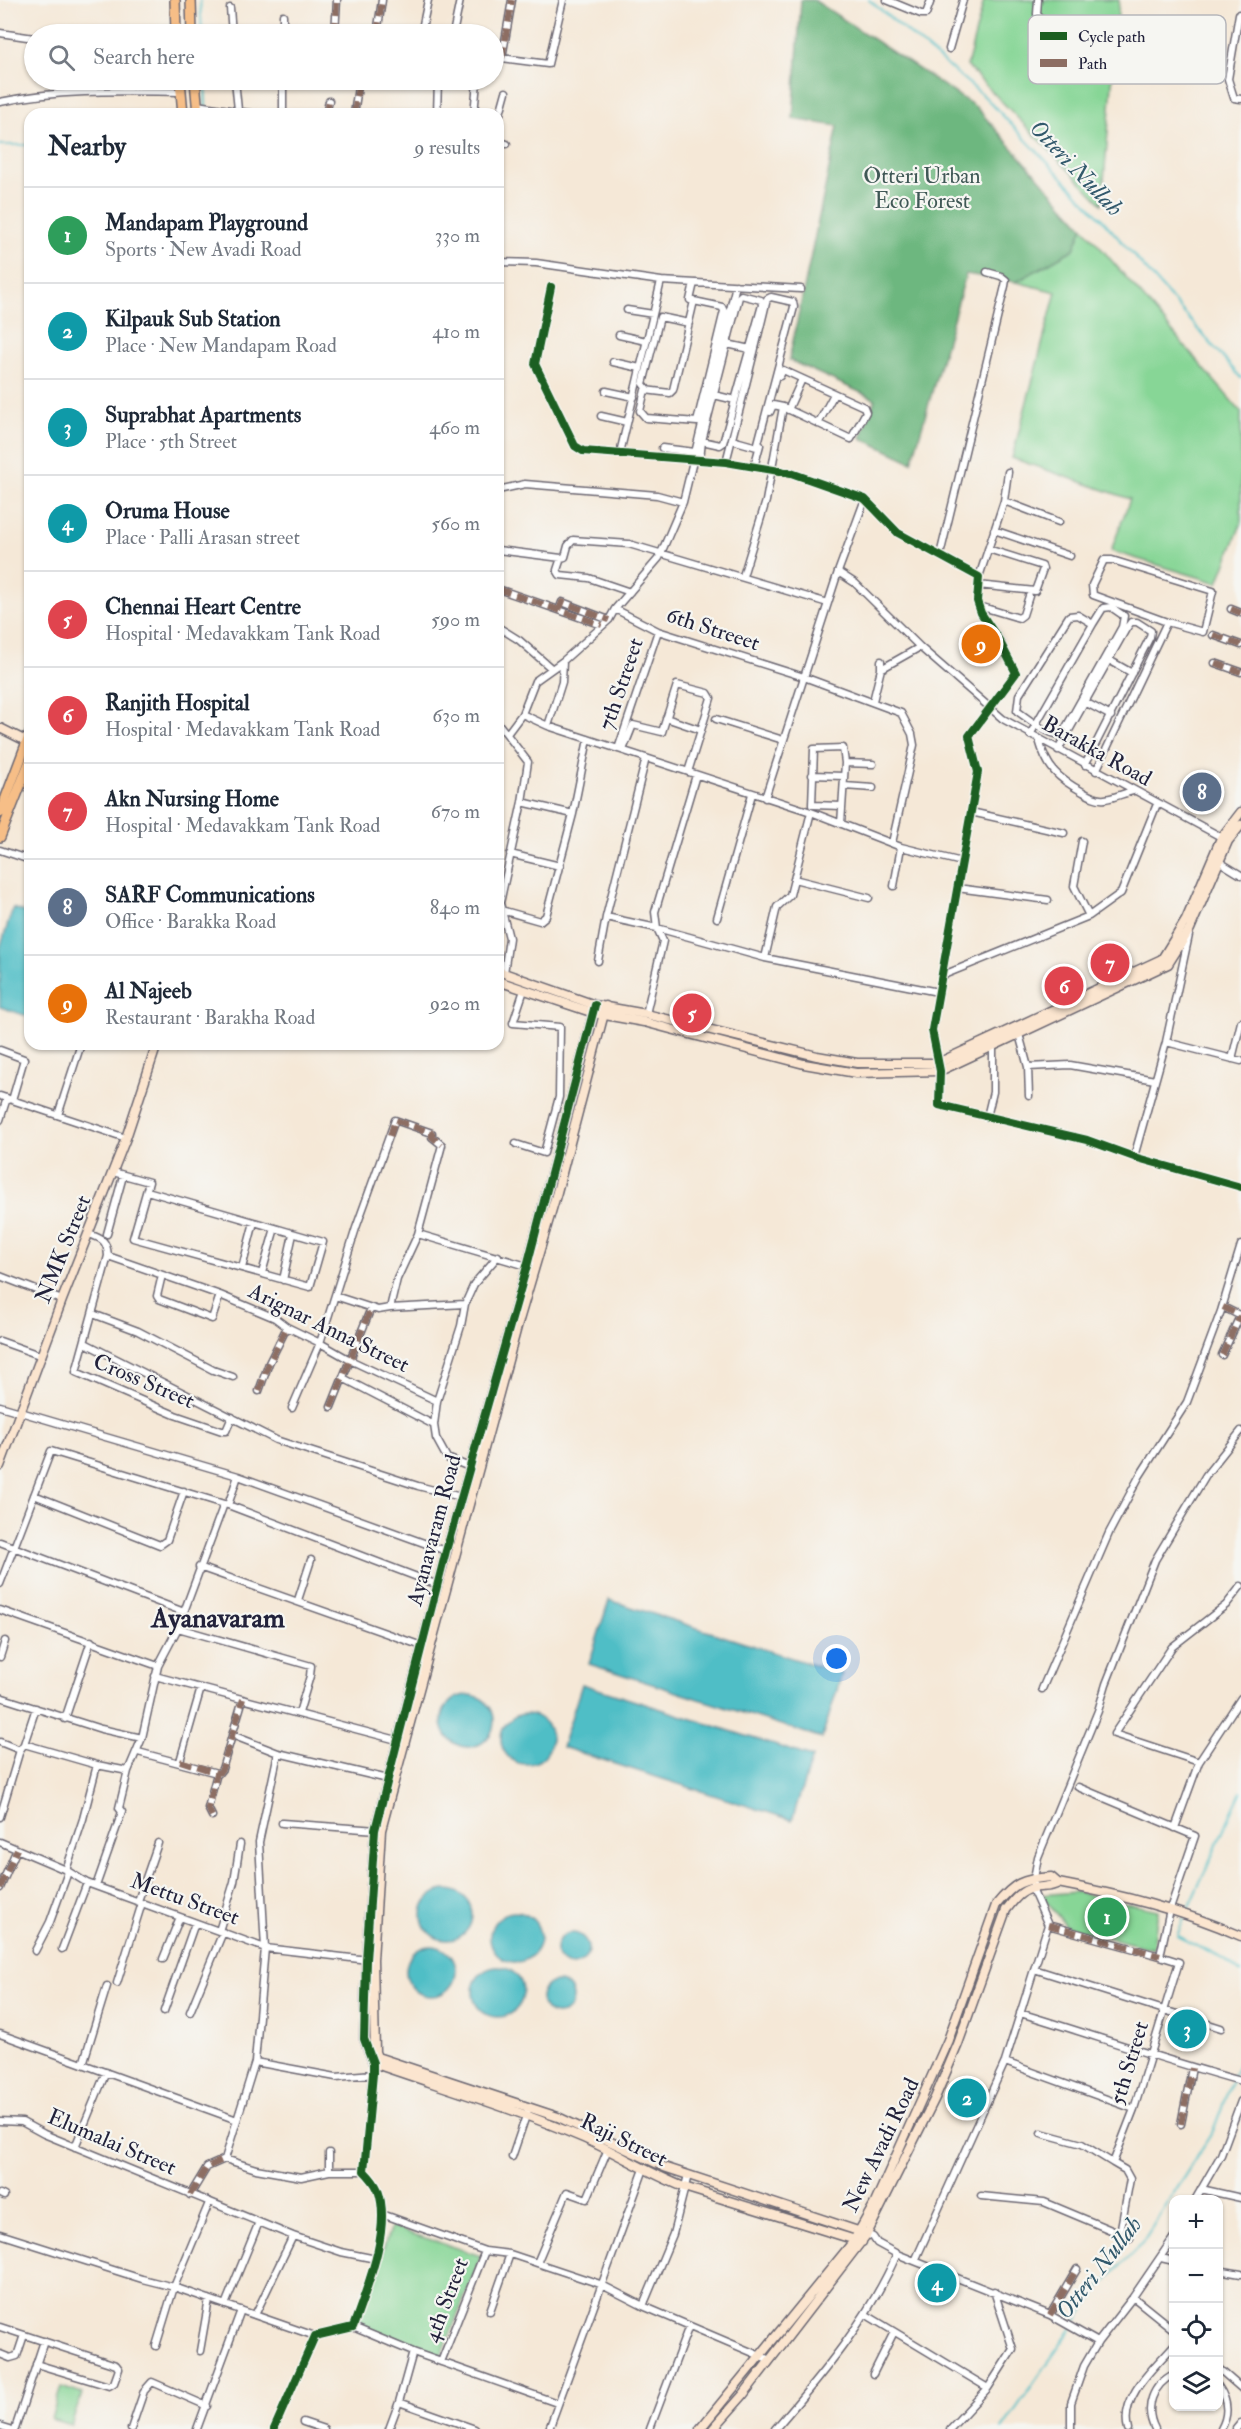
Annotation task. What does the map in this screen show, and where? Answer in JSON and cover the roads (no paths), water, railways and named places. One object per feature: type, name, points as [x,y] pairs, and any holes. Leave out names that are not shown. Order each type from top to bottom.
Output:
[{"type":"main road","points":[[175,0],[176,24]]},
{"type":"main road","points":[[191,0],[192,24]]},
{"type":"main road","points":[[196,90],[199,108]]},
{"type":"main road","points":[[182,92],[183,108]]},
{"type":"main road","points":[[0,813],[24,763]]},
{"type":"main road","points":[[0,837],[24,766]]},
{"type":"street","points":[[335,24],[337,0]]},
{"type":"street","points":[[378,24],[382,0]]},
{"type":"street","points":[[423,24],[428,0]]},
{"type":"street","points":[[455,24],[460,0]]},
{"type":"street","points":[[504,46],[512,0]]},
{"type":"street","points":[[504,58],[545,65],[550,62],[563,0]]},
{"type":"street","points":[[887,0],[926,14],[930,0]]},
{"type":"street","points":[[949,49],[963,0]]},
{"type":"street","points":[[1038,0],[1038,15]]},
{"type":"street","points":[[230,8],[231,24]]},
{"type":"street","points":[[1241,14],[1239,14],[1234,33],[1228,79],[1234,98],[1241,99]]},
{"type":"street","points":[[283,15],[283,24]]},
{"type":"street","points":[[0,33],[24,37]]},
{"type":"street","points":[[237,90],[238,108]]},
{"type":"street","points":[[283,90],[283,108]]},
{"type":"street","points":[[355,108],[358,90]]},
{"type":"street","points":[[437,108],[438,90]]},
{"type":"street","points":[[475,108],[476,90]]},
{"type":"street","points":[[0,102],[40,94],[103,91],[182,92]]},
{"type":"street","points":[[502,108],[506,92]]},
{"type":"street","points":[[327,108],[329,101]]},
{"type":"street","points":[[504,262],[536,264],[661,281],[801,289]]},
{"type":"street","points":[[940,555],[1006,280],[1004,277],[987,272]]},
{"type":"street","points":[[620,453],[661,281]]},
{"type":"street","points":[[647,389],[640,411],[646,418],[697,422],[724,311],[722,307],[690,300],[694,283]]},
{"type":"street","points":[[697,460],[695,452],[736,285]]},
{"type":"street","points":[[551,286],[536,367],[575,446],[583,451],[726,462],[792,473],[865,499],[898,533],[979,577]]},
{"type":"street","points":[[507,734],[522,714],[535,681],[563,661],[609,620],[615,609],[663,553],[697,460],[727,344],[741,295],[763,302],[723,443],[720,445],[702,441]]},
{"type":"street","points":[[726,462],[767,300],[771,297],[793,302],[794,307],[757,447],[732,440]]},
{"type":"street","points":[[689,322],[660,317],[643,384],[647,389],[672,392],[689,322],[694,301]]},
{"type":"street","points":[[627,309],[653,315]]},
{"type":"street","points":[[619,335],[646,341]]},
{"type":"street","points":[[727,344],[750,349]]},
{"type":"street","points":[[613,362],[640,368]]},
{"type":"street","points":[[754,467],[771,406],[783,370],[866,410],[853,438],[849,439],[785,409],[771,406]]},
{"type":"street","points":[[743,576],[766,501],[785,409],[802,379]]},
{"type":"street","points":[[606,391],[634,397]]},
{"type":"street","points":[[818,424],[834,394]]},
{"type":"street","points":[[714,395],[735,400]]},
{"type":"street","points":[[601,416],[627,422]]},
{"type":"street","points":[[662,448],[695,452]]},
{"type":"street","points":[[1008,472],[1004,501],[978,585],[981,613],[1016,673],[969,736],[978,772],[932,1030],[939,1067],[939,1105],[1088,1140],[1134,1157],[1241,1187]]},
{"type":"street","points":[[504,490],[518,484],[525,484],[657,495],[683,502]]},
{"type":"street","points":[[765,798],[838,572],[865,499]]},
{"type":"street","points":[[1004,501],[1059,522]]},
{"type":"street","points":[[994,530],[1070,556]]},
{"type":"street","points":[[504,551],[561,558],[565,557],[568,546],[574,540],[628,544],[743,576],[828,603]]},
{"type":"street","points":[[978,585],[1035,591],[1043,569],[1042,566],[988,549]]},
{"type":"street","points":[[561,558],[557,570],[560,575],[589,578],[630,592]]},
{"type":"street","points":[[1104,560],[1112,560],[1213,591],[1203,632],[1167,622],[1093,595],[1092,585],[1104,560]]},
{"type":"street","name":"Barakka Road","points":[[838,572],[855,583],[920,647],[1003,719],[1225,840]]},
{"type":"street","points":[[504,591],[602,625]]},
{"type":"street","points":[[979,606],[1019,618],[1023,615],[1029,596]]},
{"type":"street","points":[[559,610],[562,602],[609,620]]},
{"type":"street","points":[[1030,735],[1036,724],[1094,624],[1103,608],[1112,607],[1124,616],[1122,627],[1065,729],[1060,735],[1054,734],[1036,724],[1017,711],[1019,695],[1069,616],[1078,615],[1094,624]]},
{"type":"street","name":"6th Streeet","points":[[615,609],[658,632],[804,677],[901,713],[913,739],[892,843]]},
{"type":"street","points":[[1230,609],[1241,613]]},
{"type":"street","points":[[1058,750],[1131,622],[1137,622],[1152,633],[1085,765]]},
{"type":"street","points":[[1096,771],[1167,622]]},
{"type":"street","points":[[504,631],[519,640],[551,668]]},
{"type":"street","name":"7th Streeet","points":[[621,749],[658,632]]},
{"type":"street","points":[[1213,635],[1241,645]]},
{"type":"street","points":[[881,669],[920,647]]},
{"type":"street","points":[[1109,660],[1132,673]]},
{"type":"street","points":[[548,726],[562,682],[563,661]]},
{"type":"street","points":[[873,701],[881,662]]},
{"type":"street","points":[[1215,663],[1241,672]]},
{"type":"street","points":[[621,749],[633,725],[659,732],[677,685],[708,693],[711,698],[688,772]]},
{"type":"street","points":[[1085,702],[1111,716]]},
{"type":"street","points":[[522,714],[588,740],[811,812],[901,847],[962,862]]},
{"type":"street","points":[[666,718],[701,730]]},
{"type":"street","points":[[716,719],[783,740]]},
{"type":"street","points":[[0,728],[24,737]]},
{"type":"street","points":[[504,730],[528,762],[504,887]]},
{"type":"street","points":[[504,911],[540,921],[544,920],[573,814],[588,740]]},
{"type":"street","points":[[1039,740],[1044,756],[1052,770],[1063,782],[1095,798],[1105,799],[1133,790]]},
{"type":"street","points":[[841,824],[844,786],[843,748],[817,748],[813,753],[812,805],[842,806]]},
{"type":"street","points":[[598,961],[606,917],[646,758]]},
{"type":"street","points":[[844,763],[873,764]]},
{"type":"street","points":[[646,1014],[663,941],[657,928],[656,912],[696,775]]},
{"type":"street","points":[[812,775],[843,776]]},
{"type":"street","points":[[844,786],[873,788]]},
{"type":"street","points":[[717,918],[752,794]]},
{"type":"street","points":[[522,802],[573,814]]},
{"type":"street","points":[[941,976],[1089,916],[1121,893],[1157,804]]},
{"type":"street","points":[[765,958],[777,907],[790,895],[811,812]]},
{"type":"street","points":[[971,812],[1064,833]]},
{"type":"street","points":[[504,978],[524,990],[595,1009],[646,1014],[777,1047],[857,1063],[939,1067],[1162,959],[1186,920],[1241,812]]},
{"type":"street","points":[[605,1010],[838,1071],[856,1073],[939,1067],[1019,1034],[1168,964],[1190,929],[1225,840],[1241,825]]},
{"type":"street","points":[[1083,842],[1074,886],[1089,916]]},
{"type":"street","points":[[894,886],[901,847]]},
{"type":"street","points":[[0,850],[24,859]]},
{"type":"street","points":[[510,854],[560,866]]},
{"type":"street","points":[[1218,861],[1241,875]]},
{"type":"street","points":[[794,879],[869,898]]},
{"type":"street","points":[[957,888],[1048,900]]},
{"type":"street","points":[[606,917],[657,928],[765,958],[938,992]]},
{"type":"street","points":[[504,920],[509,938],[504,959]]},
{"type":"street","points":[[1134,1157],[1167,1042],[1190,929]]},
{"type":"street","points":[[504,976],[595,1009]]},
{"type":"street","points":[[516,1144],[544,1153],[559,1097],[560,1027],[513,1023],[524,990]]},
{"type":"street","name":"Ayanavaram Road","points":[[375,2060],[364,2039],[378,1830],[388,1779],[446,1551],[527,1266],[595,1009]]},
{"type":"street","name":"Ayanavaram Road","points":[[378,1830],[517,1327],[557,1192],[605,1010]]},
{"type":"street","points":[[1232,1059],[1241,1022]]},
{"type":"street","points":[[1019,1034],[1028,1068],[1029,1096]]},
{"type":"street","points":[[1167,1042],[1241,1061]]},
{"type":"street","points":[[987,1117],[993,1092],[993,1045]]},
{"type":"street","points":[[0,1050],[24,1059],[6,1098],[0,1120]]},
{"type":"street","points":[[58,1115],[79,1050]]},
{"type":"street","name":"NMK Street","points":[[0,1466],[126,1138],[155,1050]]},
{"type":"street","points":[[1028,1068],[1070,1065],[1155,1080]]},
{"type":"street","points":[[6,1098],[126,1138]]},
{"type":"street","points":[[292,1408],[320,1343],[395,1120],[432,1133],[432,1137],[442,1145],[418,1234],[397,1279],[390,1308]]},
{"type":"street","points":[[113,1172],[149,1182],[133,1238],[309,1287],[323,1242],[147,1191]]},
{"type":"street","points":[[107,1234],[123,1176]]},
{"type":"street","points":[[242,1268],[254,1222]]},
{"type":"street","points":[[262,1274],[274,1228]]},
{"type":"street","points":[[89,1234],[104,1239],[108,1246],[108,1256]]},
{"type":"street","points":[[283,1280],[293,1234]]},
{"type":"street","points":[[418,1234],[527,1266]]},
{"type":"street","points":[[1042,1689],[1114,1523],[1138,1477],[1187,1402],[1223,1307],[1241,1245]]},
{"type":"street","name":"Arignar Anna Street","points":[[108,1256],[220,1295],[275,1318],[287,1327],[350,1360],[437,1401]]},
{"type":"street","name":"Cross Street","points":[[108,1256],[86,1343],[76,1372],[176,1415],[222,1431],[226,1431],[232,1417]]},
{"type":"street","points":[[478,1470],[447,1458],[436,1438],[434,1425],[437,1401],[461,1326],[465,1304],[474,1284],[498,1256]]},
{"type":"street","points":[[162,1275],[157,1296],[159,1299],[212,1319],[220,1295]]},
{"type":"street","points":[[0,1276],[62,1300]]},
{"type":"street","points":[[335,1296],[378,1310],[465,1304]]},
{"type":"street","points":[[1222,1355],[1241,1316],[1223,1307]]},
{"type":"street","points":[[332,1407],[371,1308]]},
{"type":"street","points":[[93,1314],[138,1331],[213,1370],[233,1377]]},
{"type":"street","points":[[259,1391],[269,1363],[287,1327]]},
{"type":"street","points":[[0,1341],[42,1356]]},
{"type":"street","points":[[86,1343],[276,1440],[418,1486],[461,1497]]},
{"type":"street","points":[[343,1378],[434,1425]]},
{"type":"street","points":[[0,1406],[238,1476],[446,1551]]},
{"type":"street","points":[[915,2261],[1005,2062],[1048,1925],[1032,1888],[1038,1857],[1098,1711],[1155,1560],[1206,1475],[1241,1431]]},
{"type":"street","points":[[0,1584],[51,1451],[226,1505],[438,1585]]},
{"type":"street","points":[[96,1886],[122,1812],[118,1808],[128,1771],[142,1738],[158,1666],[178,1628],[200,1567],[238,1476]]},
{"type":"street","points":[[34,1495],[160,1545],[167,1540],[184,1491]]},
{"type":"street","points":[[0,1542],[184,1612]]},
{"type":"street","points":[[298,1600],[311,1560]]},
{"type":"street","points":[[200,1567],[422,1646]]},
{"type":"street","points":[[1199,1762],[1114,1734],[1172,1647],[1226,1605],[1241,1586]]},
{"type":"street","points":[[0,1610],[158,1666]]},
{"type":"street","points":[[178,1628],[311,1666],[298,1713]]},
{"type":"street","points":[[0,1657],[5,1641]]},
{"type":"street","points":[[65,1719],[91,1641]]},
{"type":"street","points":[[155,1676],[397,1740]]},
{"type":"street","points":[[180,1761],[201,1688]]},
{"type":"street","points":[[0,1697],[65,1719],[142,1738]]},
{"type":"street","points":[[1175,1828],[1199,1762],[1241,1698]]},
{"type":"street","points":[[212,1816],[208,1808],[243,1699]]},
{"type":"street","points":[[0,1817],[36,1708]]},
{"type":"street","points":[[232,1736],[278,1753],[388,1779]]},
{"type":"street","points":[[0,1742],[128,1771]]},
{"type":"street","points":[[138,1752],[180,1761],[218,1774]]},
{"type":"street","points":[[225,2159],[255,2062],[265,1948],[259,1842],[278,1753]]},
{"type":"street","points":[[35,1950],[50,1922],[83,1819],[97,1765]]},
{"type":"street","points":[[1048,1925],[1160,1956],[1170,1909],[1195,1836],[1078,1787]]},
{"type":"street","points":[[282,1823],[378,1830]]},
{"type":"street","name":"Mettu Street","points":[[0,1842],[67,1871],[87,1883],[265,1948],[370,1960]]},
{"type":"street","points":[[117,1983],[158,1843]]},
{"type":"street","points":[[190,2012],[221,1932],[234,1882],[240,1844]]},
{"type":"street","points":[[0,1888],[17,1849]]},
{"type":"street","name":"New Avadi Road","points":[[700,2429],[860,2236],[941,2059],[996,1905],[1011,1887],[1024,1880],[1051,1877],[1058,1883],[1120,1895],[1180,1912],[1241,1936]]},
{"type":"street","points":[[62,1949],[87,1883]]},
{"type":"street","name":"New Avadi Road","points":[[713,2429],[770,2360],[860,2236],[935,2098],[958,2044],[1006,1910],[1017,1895],[1032,1888],[1051,1887],[1058,1883]]},
{"type":"street","points":[[163,1959],[180,1917]]},
{"type":"street","points":[[164,2011],[195,1923]]},
{"type":"street","name":"5th Street","points":[[1113,2163],[1134,2109],[1179,1962],[1160,1956]]},
{"type":"street","points":[[1034,1969],[1221,2028]]},
{"type":"street","points":[[83,2064],[108,1986]]},
{"type":"street","points":[[1020,2013],[1240,2081]]},
{"type":"street","points":[[0,2034],[237,2120]]},
{"type":"street","points":[[352,2327],[376,2259],[382,2214],[378,2189],[364,2171],[375,2060]]},
{"type":"street","name":"Raji Street","points":[[375,2060],[528,2111],[684,2187],[773,2214],[860,2236]]},
{"type":"street","points":[[255,2062],[336,2077],[373,2074]]},
{"type":"street","points":[[1005,2062],[1134,2109]]},
{"type":"street","points":[[1181,2124],[1192,2068]]},
{"type":"street","points":[[75,2147],[106,2072]]},
{"type":"street","points":[[1197,2195],[1237,2125],[1241,2101]]},
{"type":"street","points":[[512,2157],[528,2111]]},
{"type":"street","name":"Raji Street","points":[[528,2111],[558,2117],[664,2167],[776,2204],[860,2236]]},
{"type":"street","name":"Elumalai Street","points":[[0,2121],[22,2122],[208,2203],[293,2236],[340,2252],[376,2259]]},
{"type":"street","points":[[1041,2133],[1082,2144],[1125,2170],[1130,2179],[1120,2233]]},
{"type":"street","points":[[537,2263],[567,2192],[588,2199],[608,2149]]},
{"type":"street","points":[[329,2153],[329,2171]]},
{"type":"street","points":[[190,2195],[207,2167],[225,2159],[256,2169],[301,2177],[329,2171],[364,2171]]},
{"type":"street","points":[[549,2429],[600,2284],[644,2169]]},
{"type":"street","points":[[643,2306],[673,2234],[688,2175]]},
{"type":"street","points":[[1201,2189],[1241,2198]]},
{"type":"street","points":[[981,2196],[1044,2202],[1130,2238]]},
{"type":"street","points":[[156,2346],[174,2287],[208,2203]]},
{"type":"street","points":[[773,2214],[776,2204]]},
{"type":"street","points":[[382,2214],[485,2251],[510,2254],[600,2284],[643,2306],[770,2360]]},
{"type":"street","points":[[225,2305],[259,2222]]},
{"type":"street","points":[[0,2234],[174,2287],[315,2336],[352,2327],[413,2352],[557,2403]]},
{"type":"street","points":[[255,2315],[293,2236]]},
{"type":"street","points":[[860,2236],[871,2245],[877,2243],[897,2254],[1050,2314],[1098,2342]]},
{"type":"street","points":[[1071,2429],[1071,2403],[1084,2366],[1098,2342],[1133,2297],[1169,2244]]},
{"type":"street","name":"4th Street","points":[[441,2362],[485,2251]]},
{"type":"street","points":[[490,2311],[510,2254]]},
{"type":"street","points":[[775,2429],[803,2397],[865,2314],[884,2284],[897,2254]]},
{"type":"street","points":[[1161,2258],[1169,2259]]},
{"type":"street","points":[[1050,2314],[1077,2269]]},
{"type":"street","points":[[1223,2271],[1241,2274]]},
{"type":"street","points":[[950,2429],[988,2388],[1013,2349],[994,2291]]},
{"type":"street","points":[[1133,2297],[1169,2327]]},
{"type":"street","points":[[200,2351],[209,2299]]},
{"type":"street","points":[[197,2429],[241,2310]]},
{"type":"street","points":[[865,2314],[988,2388]]},
{"type":"street","points":[[650,2429],[689,2326]]},
{"type":"street","points":[[0,2327],[116,2365],[119,2369],[114,2383],[109,2386],[36,2364]]},
{"type":"street","points":[[873,2374],[894,2332]]},
{"type":"street","points":[[0,2354],[10,2358],[16,2356],[24,2335]]},
{"type":"street","points":[[274,2429],[315,2336]]},
{"type":"street","points":[[15,2429],[44,2341]]},
{"type":"street","points":[[1128,2429],[1126,2409],[1137,2390],[1169,2350]]},
{"type":"street","points":[[389,2429],[413,2352]]},
{"type":"street","points":[[1223,2373],[1241,2388]]},
{"type":"street","points":[[1155,2429],[1149,2409],[1152,2397],[1157,2386],[1169,2377]]},
{"type":"street","points":[[131,2429],[144,2391],[152,2382],[207,2406]]},
{"type":"street","points":[[1221,2429],[1227,2414],[1223,2395]]},
{"type":"street","points":[[399,2402],[464,2427],[476,2429]]},
{"type":"street","points":[[303,2422],[324,2429]]},
{"type":"street","points":[[1236,2429],[1241,2423]]},
{"type":"street","points":[[0,2426],[10,2429]]},
{"type":"water","points":[[13,908],[24,912],[24,1015],[0,1007],[0,948]]},
{"type":"water","points":[[609,1600],[842,1674],[822,1738],[589,1664]]},
{"type":"water","points":[[582,1684],[812,1757],[792,1820],[562,1747]]},
{"type":"water","points":[[463,1695],[473,1695],[487,1702],[494,1721],[487,1740],[473,1747],[463,1747],[453,1743],[446,1736],[442,1726],[442,1716],[446,1706],[453,1699]]},
{"type":"water","points":[[531,1714],[544,1721],[550,1729],[550,1749],[544,1757],[536,1763],[521,1764],[508,1757],[502,1749],[501,1734],[508,1721],[516,1715]]},
{"type":"water","points":[[447,1890],[465,1897],[472,1915],[465,1933],[447,1940],[429,1933],[422,1915],[429,1897]]},
{"type":"water","points":[[515,1912],[533,1919],[540,1937],[533,1955],[515,1962],[497,1955],[490,1937],[497,1919]]},
{"type":"water","points":[[572,1933],[583,1938],[588,1949],[583,1960],[572,1965],[561,1960],[556,1949],[561,1938]]},
{"type":"water","points":[[431,1946],[445,1950],[452,1957],[456,1971],[452,1985],[445,1992],[431,1996],[417,1992],[410,1985],[406,1971],[410,1957],[417,1950]]},
{"type":"water","points":[[498,1967],[516,1974],[523,1992],[516,2010],[498,2017],[480,2010],[473,1992],[480,1974]]},
{"type":"water","points":[[557,1982],[569,1986],[573,1998],[569,2010],[557,2014],[545,2010],[541,1998],[545,1986]]},
{"type":"waterway","points":[[200,0],[201,24]]},
{"type":"waterway","name":"Otteri Nullah","points":[[869,0],[985,97],[1100,217],[1241,378]]},
{"type":"waterway","points":[[205,90],[206,108]]},
{"type":"waterway","points":[[0,145],[24,145]]},
{"type":"waterway","name":"Otteri Nullah","points":[[1186,1913],[1241,1792]]},
{"type":"waterway","name":"Otteri Nullah","points":[[1184,1918],[1177,1936],[1225,1960],[1241,1973]]},
{"type":"waterway","name":"Otteri Nullah","points":[[1002,2429],[1101,2286],[1142,2243],[1213,2131],[1241,2056]]},
{"type":"place","name":"Al Najeeb","points":[[981,644]]},
{"type":"place","name":"SARF Communications","points":[[1202,792]]},
{"type":"place","name":"Akn Nursing Home","points":[[1110,963]]},
{"type":"place","name":"Ranjith Hospital","points":[[1064,986]]},
{"type":"place","name":"Chennai Heart Centre","points":[[692,1013]]},
{"type":"place","name":"Mandapam Playground","points":[[1107,1917]]},
{"type":"place","name":"Suprabhat Apartments","points":[[1187,2029]]},
{"type":"place","name":"Kilpauk Sub Station","points":[[967,2098]]},
{"type":"place","name":"Oruma House","points":[[937,2283]]},
{"type":"district","name":"Ayanavaram","points":[[218,1618]]},
{"type":"park label","name":"Otteri Urban Eco Forest","points":[[922,188]]}]
